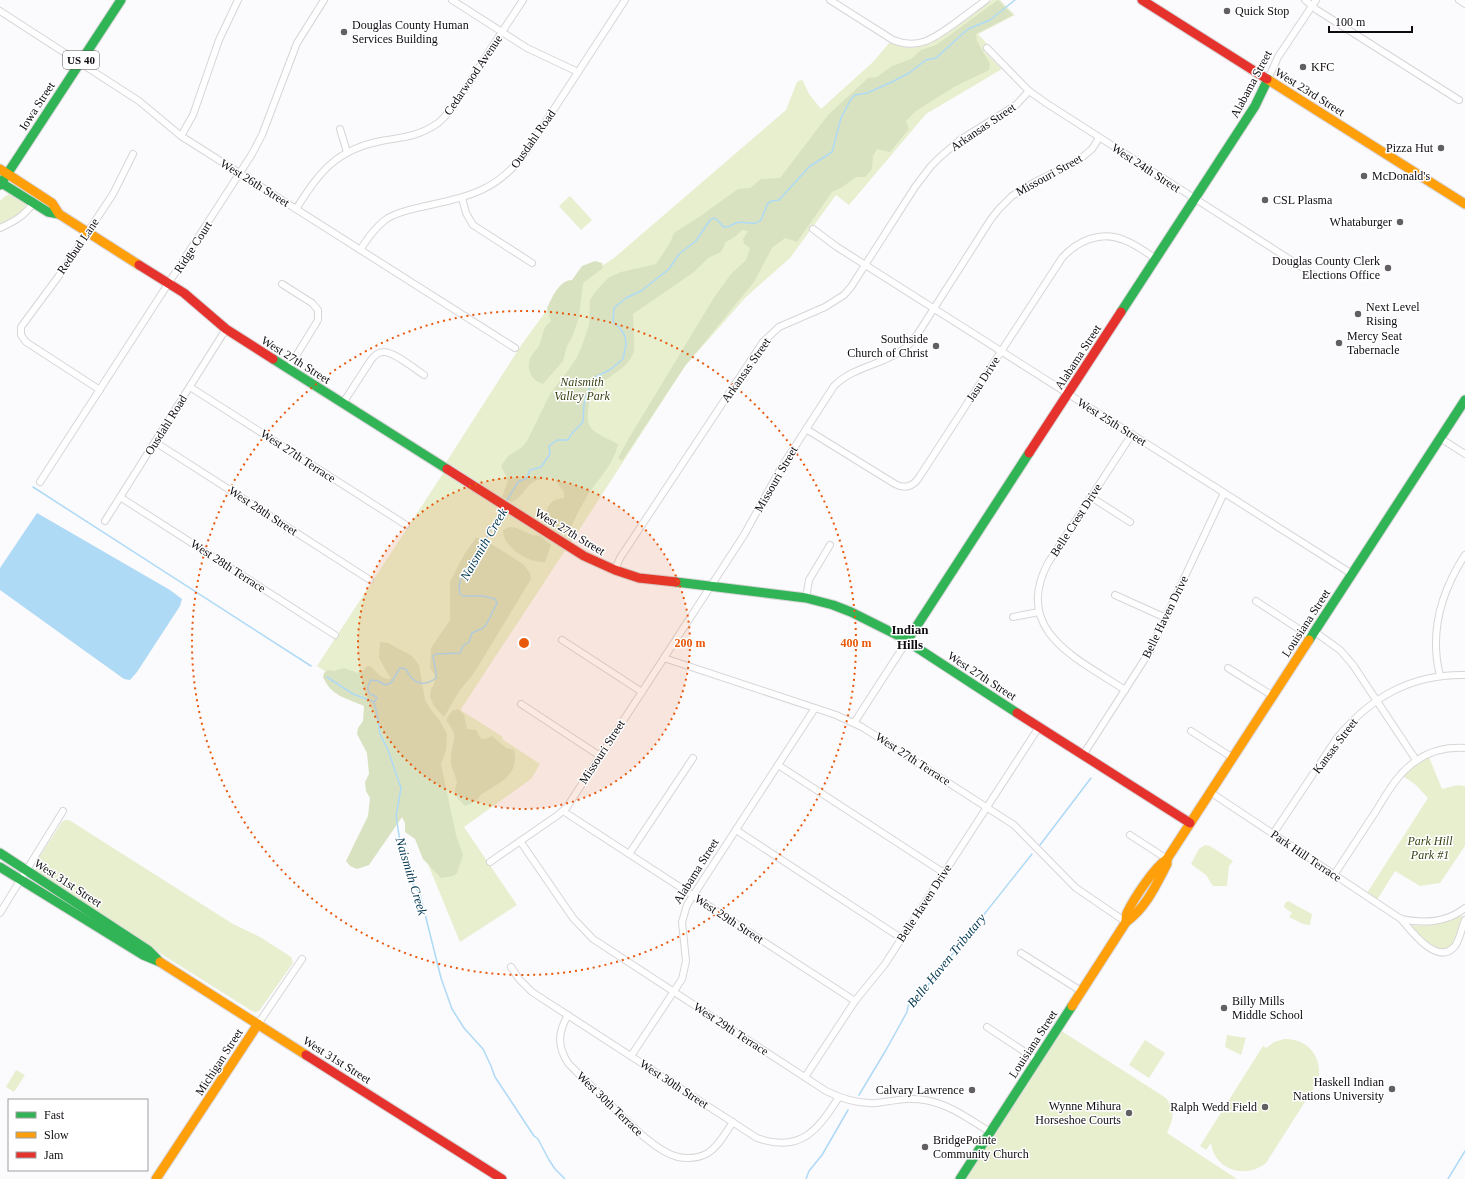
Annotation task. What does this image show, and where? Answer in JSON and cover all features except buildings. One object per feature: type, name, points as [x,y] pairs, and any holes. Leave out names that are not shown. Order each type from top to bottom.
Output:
[{"type":"main road","name":"Iowa Street","points":[[0,183],[4,172],[80,63],[121,0]]},
{"type":"main road","name":"West 23rd Street","points":[[1142,0],[1465,204]]},
{"type":"main road","name":"Alabama Street","points":[[907,641],[1195,200],[1255,106],[1268,79]]},
{"type":"main road","name":"West 27th Street","points":[[4,172],[52,203],[59,214]]},
{"type":"main road","name":"West 27th Street","points":[[0,183],[48,212],[59,214],[88,232],[169,284],[196,303],[226,329],[584,556],[614,570],[639,578],[806,598],[833,605],[876,623],[907,641],[942,665],[1190,823]]},
{"type":"main road","name":"Louisiana Street","points":[[960,1179],[1126,922],[1133,919],[1140,910],[1167,864],[1167,859],[1465,400]]},
{"type":"main road","name":"West 31st Street","points":[[0,853],[148,950],[160,962]]},
{"type":"main road","name":"West 31st Street","points":[[0,867],[143,955],[160,962],[502,1179]]},
{"type":"main road","name":"Michigan Street","points":[[156,1179],[258,1024]]},
{"type":"street","points":[[181,136],[193,115],[225,24],[238,0]]},
{"type":"street","name":"Ridge Court","points":[[40,482],[258,144],[297,43],[324,0]]},
{"type":"street","points":[[452,0],[542,56],[578,72]]},
{"type":"street","name":"Cedarwood Avenue","points":[[296,209],[319,175],[335,160],[347,152],[367,144],[412,136],[425,131],[450,111],[522,0]]},
{"type":"street","name":"Ousdahl Road","points":[[360,250],[373,231],[380,224],[396,214],[462,198],[487,188],[507,174],[529,147],[625,0]]},
{"type":"street","points":[[830,0],[893,40],[903,43],[926,42],[937,36],[986,0]]},
{"type":"street","points":[[1305,0],[1314,3],[1317,10],[1459,100]]},
{"type":"street","points":[[1459,0],[1465,4]]},
{"type":"street","name":"Alabama Street","points":[[1268,79],[1278,58],[1314,3]]},
{"type":"street","name":"West 26th Street","points":[[0,11],[139,102],[181,136],[515,348]]},
{"type":"street","name":"West 24th Street","points":[[987,48],[1029,90],[1046,104],[1314,275]]},
{"type":"street","name":"Arkansas Street","points":[[614,570],[624,552],[763,342],[779,327],[825,307],[844,295],[851,287],[924,174],[952,147],[971,133],[1016,105],[1029,90]]},
{"type":"street","points":[[340,129],[347,152]]},
{"type":"street","name":"Missouri Street","points":[[490,862],[563,811],[744,535],[781,468],[829,393],[840,380],[852,372],[906,348],[934,308],[991,219],[1006,201],[1019,191],[1079,160],[1092,149],[1099,138]]},
{"type":"street","name":"Redbud Lane","points":[[100,390],[26,342],[21,335],[21,327],[58,277],[113,194],[133,154]]},
{"type":"street","points":[[462,198],[466,213],[473,225],[532,263]]},
{"type":"street","points":[[0,228],[13,222],[26,213],[33,203]]},
{"type":"street","name":"West 25th Street","points":[[813,229],[865,265],[1352,574]]},
{"type":"street","name":"Jasu Drive","points":[[806,429],[894,484],[903,487],[911,486],[918,479],[1062,258],[1073,247],[1079,243],[1096,237],[1113,237],[1130,242],[1156,259]]},
{"type":"street","points":[[282,284],[312,303],[316,307],[319,315],[316,324],[288,369]]},
{"type":"street","name":"Ousdahl Road","points":[[105,521],[226,329]]},
{"type":"street","points":[[343,403],[373,357],[381,352],[390,353],[424,375]]},
{"type":"street","name":"West 27th Terrace","points":[[190,387],[406,525]]},
{"type":"street","name":"Belle Crest Drive","points":[[1125,690],[1060,647],[1046,629],[1039,612],[1038,592],[1044,570],[1132,434]]},
{"type":"street","points":[[1440,438],[1465,454]]},
{"type":"street","name":"West 28th Street","points":[[155,442],[370,580]]},
{"type":"street","name":"Belle Haven Drive","points":[[1083,755],[1150,651],[1224,493]]},
{"type":"street","name":"West 28th Terrace","points":[[120,497],[335,635]]},
{"type":"street","points":[[1091,497],[1130,522]]},
{"type":"street","points":[[806,598],[809,580],[830,545]]},
{"type":"street","points":[[1440,676],[1436,663],[1435,647],[1437,621],[1446,590],[1452,576],[1465,555]]},
{"type":"street","points":[[1115,595],[1166,618]]},
{"type":"street","points":[[1256,601],[1333,644],[1348,658],[1416,760]]},
{"type":"street","points":[[1013,617],[1039,612]]},
{"type":"street","points":[[562,640],[642,692]]},
{"type":"street","name":"Alabama Street","points":[[854,723],[907,641]]},
{"type":"street","name":"West 27th Terrace","points":[[664,658],[815,708],[854,723],[875,734],[987,806],[1022,832],[1076,888],[1126,922]]},
{"type":"street","points":[[1228,668],[1273,696]]},
{"type":"street","name":"Kansas Street","points":[[1273,834],[1337,738],[1354,719],[1376,700],[1405,685],[1440,676],[1465,675]]},
{"type":"street","points":[[521,704],[600,756]]},
{"type":"street","name":"Alabama Street","points":[[631,1056],[682,979],[686,961],[681,930],[682,918],[687,905],[815,708]]},
{"type":"street","name":"Belle Haven Drive","points":[[805,1077],[855,1001],[885,964],[1039,726]]},
{"type":"street","points":[[1191,731],[1233,758]]},
{"type":"street","points":[[1334,875],[1394,784],[1408,767],[1416,760],[1443,749],[1465,748]]},
{"type":"street","points":[[629,854],[693,758]]},
{"type":"street","points":[[778,765],[944,872]]},
{"type":"street","name":"Park Hill Terrace","points":[[1210,792],[1401,919],[1433,951],[1442,952],[1455,946],[1465,920]]},
{"type":"street","points":[[0,913],[63,811]]},
{"type":"street","name":"West 29th Street","points":[[563,811],[855,1001]]},
{"type":"street","points":[[736,830],[902,938]]},
{"type":"street","points":[[1130,835],[1167,859]]},
{"type":"street","name":"West 29th Terrace","points":[[520,841],[573,918],[586,933],[826,1091],[839,1097],[866,1103],[904,1099],[930,1101],[949,1107],[990,1132]]},
{"type":"street","name":"Park Hill Terrace","points":[[1401,919],[1421,923],[1442,920],[1465,908]]},
{"type":"street","points":[[1021,953],[1081,991]]},
{"type":"street","name":"Michigan Street","points":[[258,1024],[302,959]]},
{"type":"street","name":"West 30th Street","points":[[511,967],[519,979],[532,992],[757,1138],[765,1141],[782,1143],[791,1142],[805,1136],[824,1120],[839,1097]]},
{"type":"street","name":"West 30th Terrace","points":[[568,1015],[563,1024],[560,1036],[561,1050],[568,1062],[638,1132],[657,1145],[678,1157],[693,1158],[700,1156],[708,1153],[718,1143],[733,1122]]},
{"type":"street","points":[[987,1028],[1037,1060]]},
{"type":"green space","name":"Naismith Valley Park","points":[[992,0],[1000,0],[1015,15],[978,34],[989,46],[984,51],[1002,69],[926,114],[849,205],[836,195],[790,258],[746,297],[685,366],[570,544],[445,464],[522,344],[558,295],[614,258],[786,110],[797,82],[801,80],[803,81],[809,94],[821,109],[873,62],[890,42],[900,46],[910,47],[927,45],[943,36]]},
{"type":"green space","points":[[998,0],[1013,15],[976,34],[977,41],[990,64],[989,70],[954,87],[916,111],[906,121],[909,129],[890,152],[877,149],[873,156],[872,169],[865,177],[856,177],[841,188],[832,192],[797,242],[785,238],[772,248],[754,282],[685,366],[622,461],[618,458],[629,438],[715,296],[731,274],[746,260],[750,248],[744,244],[743,239],[748,231],[742,230],[726,242],[721,252],[708,258],[694,272],[633,314],[634,351],[630,360],[624,367],[594,391],[590,401],[588,415],[589,425],[593,430],[618,444],[616,452],[609,466],[586,498],[570,529],[565,531],[554,526],[548,522],[546,516],[547,510],[552,502],[564,498],[564,492],[554,478],[535,481],[528,486],[518,499],[514,501],[511,502],[502,497],[508,480],[501,466],[508,456],[521,448],[527,441],[550,394],[577,357],[589,325],[590,300],[608,278],[621,272],[656,264],[670,243],[674,233],[738,189],[750,188],[761,179],[780,178],[828,115],[868,78],[877,77],[892,66],[911,59],[921,50],[936,45]]},
{"type":"green space","points":[[9,194],[21,199],[25,203],[25,206],[19,214],[0,224],[0,201]]},
{"type":"green space","points":[[570,196],[592,220],[581,230],[559,206]]},
{"type":"green space","points":[[595,261],[602,263],[603,268],[583,283],[579,317],[573,335],[567,346],[563,361],[543,384],[539,383],[533,378],[529,371],[529,363],[539,345],[545,328],[551,321],[547,308],[563,283],[572,280],[582,266]]},
{"type":"green space","points":[[444,472],[566,549],[461,709],[540,764],[531,779],[464,827],[517,905],[460,942],[402,801],[438,745],[317,666]]},
{"type":"green space","points":[[509,527],[517,528],[532,535],[540,536],[551,545],[545,562],[532,560],[518,553],[512,548],[504,537],[503,530]]},
{"type":"green space","points":[[476,538],[482,538],[523,564],[530,573],[531,579],[474,673],[460,690],[444,717],[434,706],[430,697],[431,689],[434,685],[435,675],[430,668],[431,648],[450,620],[450,582],[465,553]]},
{"type":"green space","points":[[380,642],[388,643],[412,656],[419,665],[425,700],[447,734],[446,750],[441,764],[456,835],[463,855],[457,873],[453,876],[441,878],[423,859],[415,839],[405,832],[405,823],[402,817],[369,865],[357,869],[350,866],[346,861],[368,816],[370,798],[366,791],[365,782],[369,774],[367,753],[357,734],[358,728],[363,721],[364,706],[340,696],[330,688],[323,677],[324,673],[328,670],[334,671],[344,668],[358,673],[364,670],[367,666],[370,666],[384,678],[391,679],[379,658]]},
{"type":"green space","points":[[458,709],[464,715],[467,729],[476,730],[481,739],[486,739],[492,736],[506,748],[514,750],[515,759],[514,766],[507,777],[481,795],[476,801],[465,806],[458,799],[455,793],[457,782],[451,761],[454,735],[446,720],[452,711]]},
{"type":"green space","name":"Park Hill Park #1","points":[[1429,757],[1442,789],[1458,785],[1465,786],[1465,846],[1440,883],[1420,886],[1395,871],[1377,900],[1367,893],[1428,798],[1416,785],[1403,776],[1416,765]]},
{"type":"green space","points":[[69,820],[233,924],[260,937],[291,957],[293,963],[259,1011],[252,1011],[155,950],[37,872],[35,869],[36,862],[62,822]]},
{"type":"green space","points":[[1205,845],[1210,846],[1233,861],[1229,866],[1227,886],[1213,886],[1206,875],[1191,864],[1199,849]]},
{"type":"green space","points":[[1288,901],[1312,914],[1310,925],[1303,924],[1289,917],[1292,913],[1284,907],[1285,903]]},
{"type":"green space","points":[[1461,915],[1463,917],[1457,934],[1452,944],[1447,948],[1441,949],[1430,945],[1411,926],[1438,924]]},
{"type":"green space","points":[[1060,1030],[1166,1098],[1172,1111],[1171,1123],[1167,1133],[1237,1179],[964,1179]]},
{"type":"green space","points":[[1227,1035],[1246,1038],[1241,1055],[1225,1047]]},
{"type":"green space","points":[[1284,1039],[1301,1042],[1308,1046],[1313,1052],[1319,1066],[1317,1083],[1266,1163],[1250,1171],[1232,1170],[1218,1160],[1211,1143],[1206,1150],[1200,1146],[1263,1046],[1266,1048],[1274,1042]]},
{"type":"green space","points":[[1145,1040],[1165,1053],[1149,1078],[1129,1065]]},
{"type":"green space","points":[[16,1070],[25,1075],[14,1092],[6,1087]]},
{"type":"water","points":[[37,513],[170,590],[182,599],[180,606],[137,672],[130,680],[124,679],[0,590],[0,568]]},
{"type":"waterway","name":"Naismith Creek","points":[[506,502],[518,482],[527,478],[530,470],[541,467],[550,454],[549,446],[557,440],[568,440],[572,433],[583,422],[584,404],[588,391],[596,377],[611,369],[623,359],[626,344],[625,336],[619,327],[613,322],[614,308],[626,298],[641,291],[669,269],[679,254],[696,241],[710,220],[713,218],[724,227],[739,222],[755,223],[761,220],[768,203],[779,200],[809,167],[832,152],[841,118],[851,99],[855,95],[867,93],[892,82],[909,73],[926,60],[936,58],[968,29],[990,20],[1015,0]]},
{"type":"waterway","points":[[33,487],[311,666]]},
{"type":"waterway","name":"Naismith Creek","points":[[502,509],[484,542],[462,576],[459,585],[460,594],[463,596],[483,596],[495,599],[497,603],[486,625],[472,633],[469,642],[463,646],[460,653],[436,654],[433,656],[436,678],[431,681],[427,683],[415,681],[411,678],[406,669],[400,668],[391,683],[385,685],[378,681],[371,680],[368,685],[368,689],[370,694],[377,698],[374,702],[380,734],[388,750],[401,788],[396,816],[401,848],[412,882],[420,894],[441,978],[452,1009],[464,1028],[483,1049],[495,1077],[534,1136],[538,1139],[555,1169],[565,1179]]},
{"type":"waterway","points":[[327,677],[353,694],[374,702]]},
{"type":"waterway","name":"Belle Haven Tributary","points":[[1040,845],[1091,778]]},
{"type":"waterway","name":"Belle Haven Tributary","points":[[859,1095],[907,1012],[908,1006],[924,990],[1032,854]]},
{"type":"waterway","name":"Belle Haven Tributary","points":[[806,1179],[809,1171],[822,1155],[848,1110]]},
{"type":"waterway","points":[[1448,1179],[1465,1151]]},
{"type":"traffic: fast","points":[[0,185],[121,0]]},
{"type":"traffic: fast","points":[[1121,312],[1255,106],[1268,79]]},
{"type":"traffic: fast","points":[[0,182],[48,212],[59,214]]},
{"type":"traffic: fast","points":[[273,359],[447,469]]},
{"type":"traffic: fast","points":[[1309,640],[1465,400]]},
{"type":"traffic: fast","points":[[907,641],[1029,453]]},
{"type":"traffic: fast","points":[[676,582],[806,598],[833,605],[851,612],[899,636],[1017,713]]},
{"type":"traffic: fast","points":[[0,853],[148,950],[157,959]]},
{"type":"traffic: fast","points":[[0,867],[143,955],[160,962]]},
{"type":"traffic: fast","points":[[960,1179],[1072,1006]]},
{"type":"traffic: slow","points":[[1267,79],[1465,204]]},
{"type":"traffic: slow","points":[[0,169],[52,203],[59,214],[139,265]]},
{"type":"traffic: slow","points":[[1126,922],[1127,913],[1139,892],[1150,876],[1167,859],[1309,640]]},
{"type":"traffic: slow","points":[[1072,1006],[1126,922],[1139,910],[1150,896],[1167,864],[1167,859]]},
{"type":"traffic: slow","points":[[160,962],[306,1055]]},
{"type":"traffic: slow","points":[[156,1179],[258,1024]]},
{"type":"traffic: jam","points":[[1142,0],[1267,79]]},
{"type":"traffic: jam","points":[[139,265],[184,293],[226,329],[273,359]]},
{"type":"traffic: jam","points":[[1029,453],[1121,312]]},
{"type":"traffic: jam","points":[[447,469],[584,556],[615,570],[639,578],[676,582]]},
{"type":"traffic: jam","points":[[1017,713],[1190,823]]},
{"type":"traffic: jam","points":[[306,1055],[502,1179]]},
{"type":"place","name":"Quick Stop","points":[[1227,11]]},
{"type":"place","name":"Douglas County Human Services Building","points":[[344,32]]},
{"type":"place","name":"KFC","points":[[1303,67]]},
{"type":"place","name":"Pizza Hut","points":[[1441,148]]},
{"type":"place","name":"McDonald's","points":[[1364,176]]},
{"type":"place","name":"CSL Plasma","points":[[1265,200]]},
{"type":"place","name":"Whataburger","points":[[1400,222]]},
{"type":"place","name":"Douglas County Clerk Elections Office","points":[[1388,268]]},
{"type":"place","name":"Next Level Rising","points":[[1358,314]]},
{"type":"place","name":"Mercy Seat Tabernacle","points":[[1339,343]]},
{"type":"place","name":"Southside Church of Christ","points":[[936,346]]},
{"type":"place","name":"Billy Mills Middle School","points":[[1224,1008]]},
{"type":"place","name":"Haskell Indian Nations University","points":[[1392,1089]]},
{"type":"place","name":"Calvary Lawrence","points":[[972,1090]]},
{"type":"place","name":"Ralph Wedd Field","points":[[1265,1107]]},
{"type":"place","name":"Wynne Mihura Horseshoe Courts","points":[[1129,1113]]},
{"type":"place","name":"BridgePointe Community Church","points":[[925,1147]]},
{"type":"district","name":"Indian Hills","points":[[910,636]]}]
